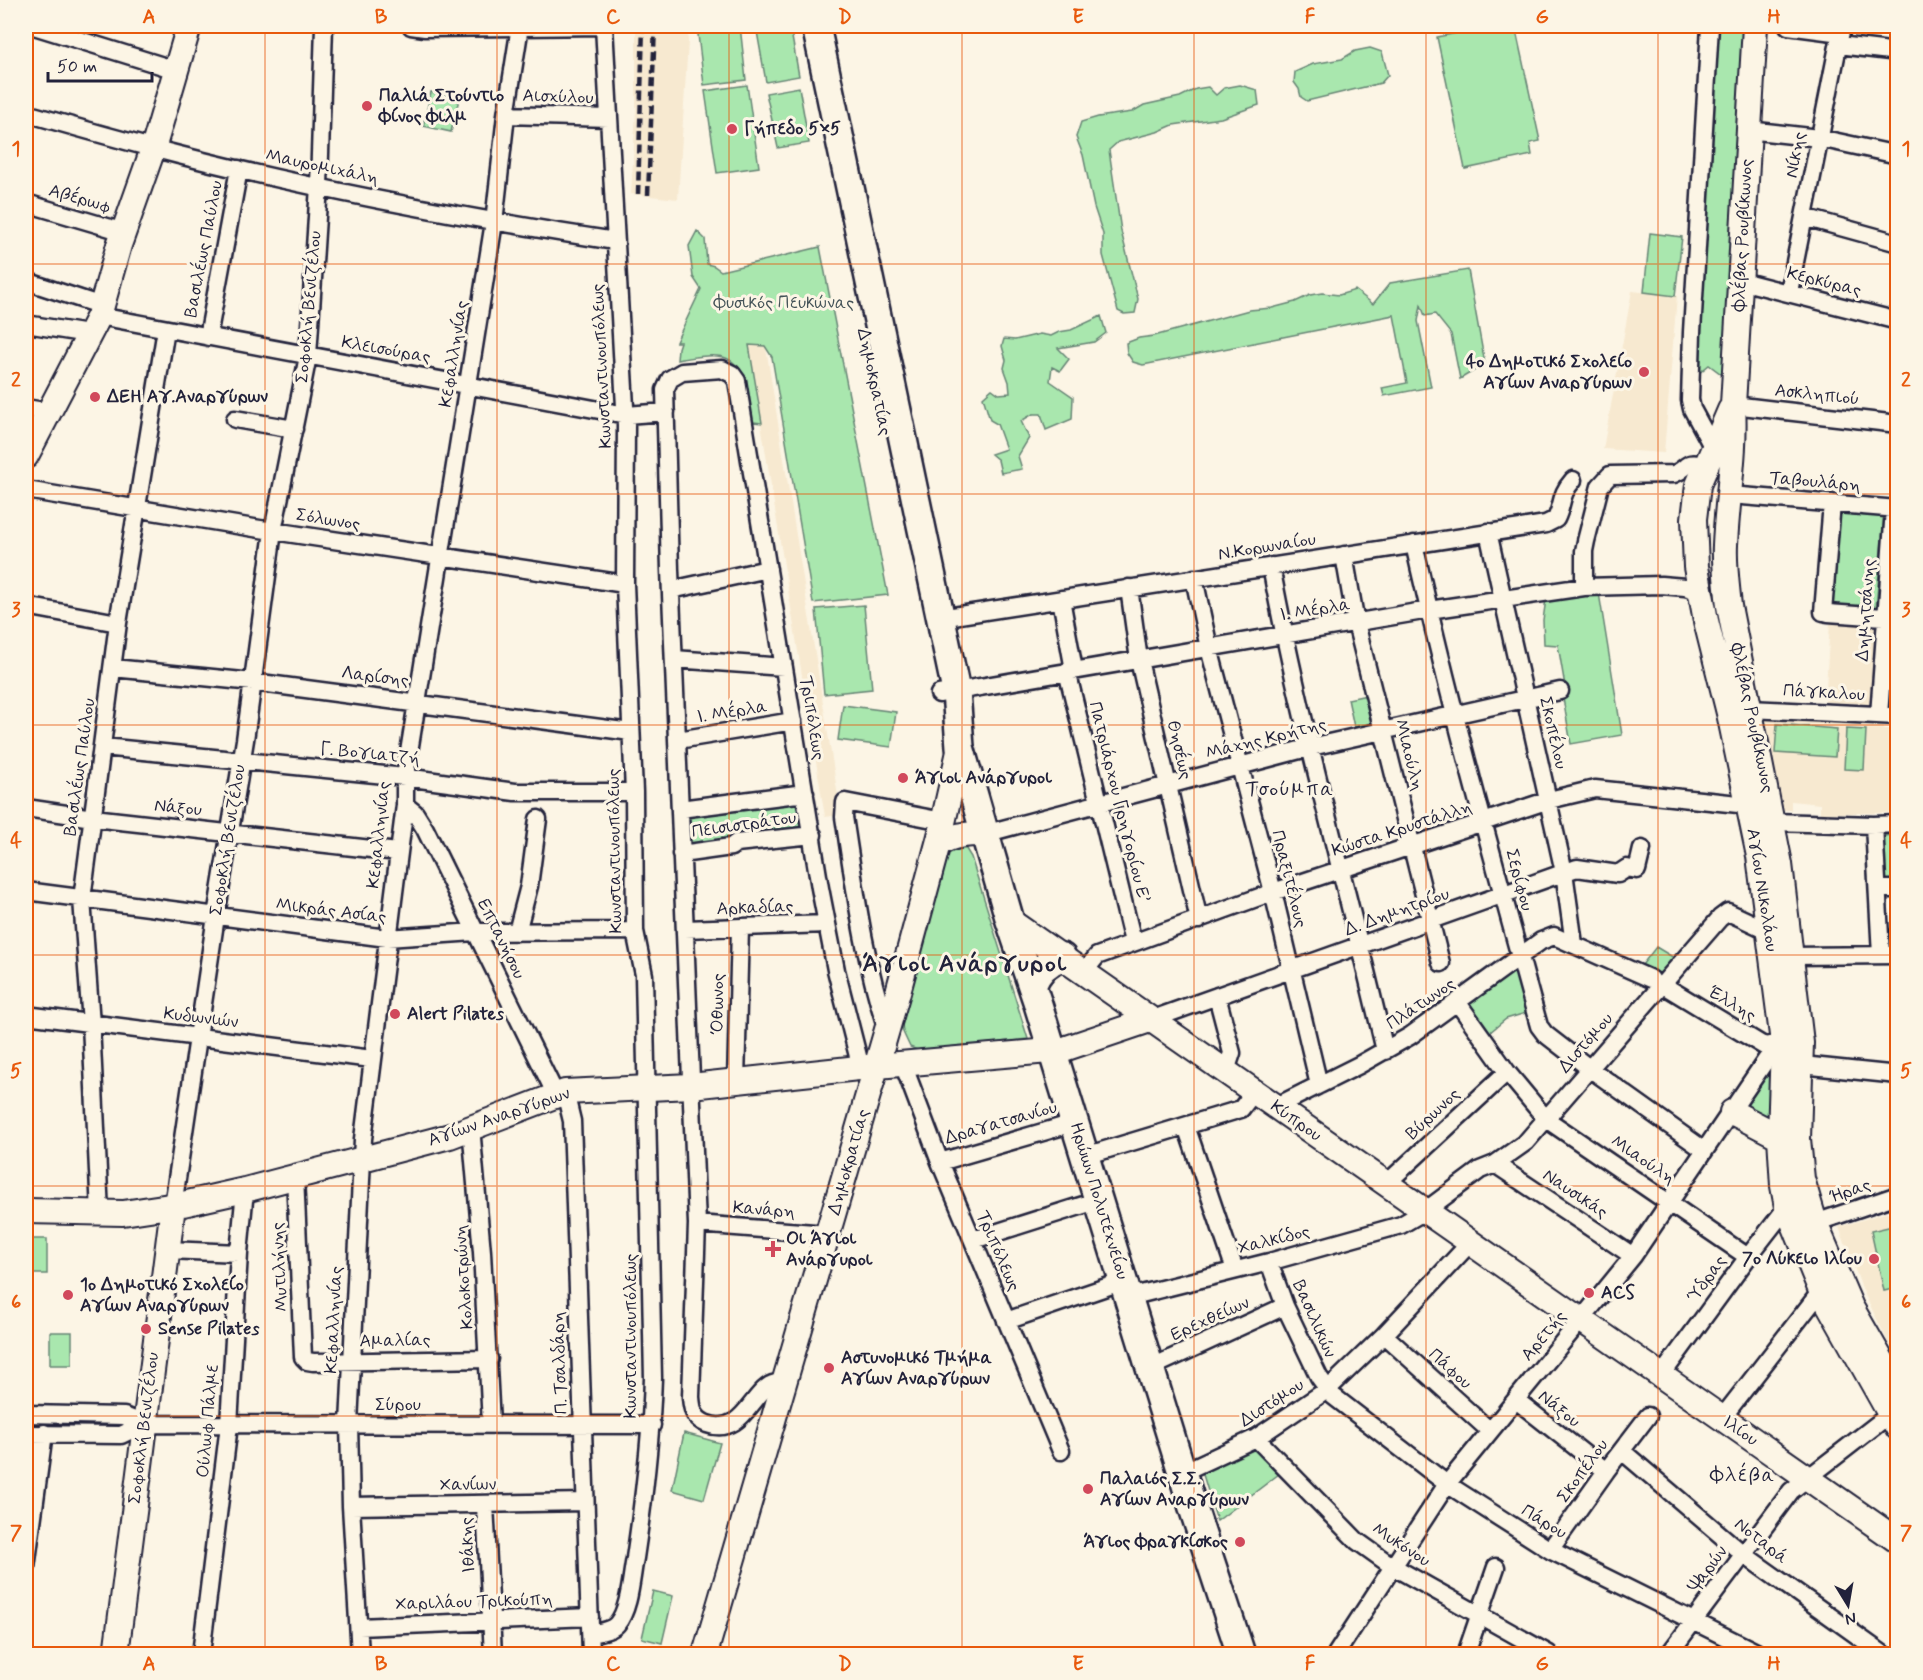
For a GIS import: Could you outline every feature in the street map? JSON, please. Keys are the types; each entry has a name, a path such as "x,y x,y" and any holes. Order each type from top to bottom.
{"main road":[{"name":"Δημοκρατίας","path":"800,26 959,742"},
{"name":"Δημοκρατίας","path":"816,26 940,618 947,693"},
{"name":"Ηρώων Πολυτεχνείου","path":"959,742 1010,921 1241,1654"},
{"path":"1032,986 1040,971 1055,959 1062,957"}],"street":[{"path":"34,26 176,70"},
{"path":"26,456 37,410 96,319 153,148 189,26"},
{"name":"Σοφοκλή Βενιζέλου","path":"116,1654 173,1206 253,682 273,531 308,356 319,186 324,26"},
{"path":"420,26 604,26"},
{"name":"Κεφαλληνίας","path":"360,1654 351,1506 349,1424 362,1159 372,1059 405,805 405,777 494,222 506,115 520,26"},
{"name":"Κωνσταντινουπόλεως","path":"591,1634 614,1628 623,1614 642,1511 652,1425 644,975 634,932 634,792 625,584 626,415 604,26"},
{"path":"1710,26 1690,400 1713,485 1725,547"},
{"name":"Φλέβας Ρουβίκωνος","path":"1755,26 1733,405 1734,429 1725,547 1729,606 1780,864 1801,1043 1799,1161 1806,1200 1851,1306 1898,1389"},
{"path":"1788,26 1841,34 1898,52"},
{"name":"Νίκης","path":"1789,292 1841,34"},
{"name":"Μαυρομιχάλη","path":"26,113 239,169 494,222 615,241"},
{"name":"Αισχύλου","path":"506,115 609,118"},
{"path":"1748,130 1819,138 1898,155"},
{"name":"Βασιλέως Παύλου","path":"208,337 239,169"},
{"name":"Αβέρωφ","path":"26,203 124,232"},
{"path":"1804,217 1898,243"},
{"path":"26,281 96,319"},
{"name":"Κερκύρας","path":"1741,281 1898,321"},
{"path":"26,324 96,319"},
{"name":"Κλεισούρας","path":"96,319 166,329 626,415 666,412"},
{"name":"Βασιλέως Παύλου","path":"100,1212 91,1024 82,900 118,623 166,329"},
{"name":"Τριπόλεως","path":"666,412 665,390 670,379 682,372 722,369 732,374 737,381 827,924 836,970 869,1067"},
{"name":"Αγίου Νικολάου","path":"1733,405 1698,485 1694,519 1696,567 1759,856 1784,1043 1780,1164 1787,1207"},
{"name":"Ασκληπιού","path":"1733,405 1898,424"},
{"path":"666,412 681,854 697,1224 691,1398 695,1417 710,1425 728,1426 736,1421 764,1389 777,1383 784,1384"},
{"path":"235,419 294,429"},
{"path":"1584,587 1584,551 1600,486 1610,475 1674,474 1679,472 1684,465 1707,462"},
{"name":"Ν.Κορωναίου","path":"940,618 1552,522 1558,514 1560,500 1573,480"},
{"name":"Σόλωνος","path":"26,490 273,531 625,584"},
{"name":"Ταβουλάρη","path":"1730,495 1896,509"},
{"path":"1832,503 1826,613 1891,618"},
{"name":"Δημητσάνης","path":"1878,715 1891,618 1896,509"},
{"name":"Σκοπέλου","path":"1488,532 1549,800 1578,947"},
{"name":"Σερίφου","path":"1414,543 1455,716 1539,1026 1545,1034 1589,1068 1704,1150"},
{"name":"Μιαούλη","path":"1344,555 1356,623 1441,963"},
{"path":"1271,566 1284,635 1385,1051"},
{"path":"671,590 768,569"},
{"name":"Πραξιτέλους","path":"1194,578 1209,648 1273,892 1319,1084"},
{"name":"Ι. Μέρλα","path":"947,693 1429,610 1584,587 1661,585 1700,591"},
{"name":"Θησέως","path":"1129,588 1139,660 1198,920"},
{"name":"Πατριάρχου Γρηγορίου Ε’","path":"1061,599 1071,670 1098,804 1134,942"},
{"path":"26,606 118,623"},
{"path":"674,659 784,667"},
{"name":"Λαρίσης","path":"113,668 418,702 631,732"},
{"name":"Μάχης Κρήτης","path":"984,834 1311,747 1560,691"},
{"name":"Πάγκαλου","path":"1749,709 1898,716"},
{"name":"Ι. Μέρλα","path":"678,741 793,722"},
{"name":"Δημοκρατίας","path":"705,1654 828,1234 869,1067 887,1030 938,844 959,742"},
{"name":"Γ. Βογιατζή","path":"103,747 405,777 515,792 634,792"},
{"name":"Κώστα Κρυστάλλη","path":"1084,972 1097,956 1134,942 1273,892 1549,800 1595,789 1748,805"},
{"name":"Πεισιστράτου","path":"680,808 805,793"},
{"path":"887,1030 879,1006 860,917 844,817 845,802 943,820"},
{"name":"Επτανήσου","path":"405,805 415,813 425,829 475,932 561,1093"},
{"name":"Νάξου","path":"26,808 93,818 398,852"},
{"path":"517,932 529,886 538,819"},
{"path":"1773,822 1898,824"},
{"path":"1790,956 1889,955 1878,889 1874,825"},
{"path":"938,844 958,835 984,834"},
{"name":"Πεισιστράτου","path":"681,854 731,847 736,843 813,835"},
{"name":"Δ. Δημητρίου","path":"1150,1020 1564,872 1577,868 1618,874 1627,868 1637,870 1642,849"},
{"path":"1878,889 1898,889"},
{"name":"Μικράς Ασίας","path":"26,891 387,938 475,932 634,932"},
{"name":"Διστόμου","path":"1425,1211 1480,1170 1495,1164 1526,1142 1589,1068 1657,982 1720,918 1728,912 1735,914 1769,932"},
{"name":"Κύπρου","path":"1010,921 1582,1321"},
{"name":"Αρκαδίας","path":"685,929 827,924"},
{"name":"Όθωνος","path":"736,1081 740,928"},
{"name":"Πλάτωνος","path":"1275,1107 1410,1036 1541,941 1554,936 1578,947"},
{"name":"Έλλης","path":"1578,947 1632,968 1764,1046 1784,1043"},
{"path":"1217,996 1232,1053 1229,1062 1222,1070"},
{"name":"Μιαούλη","path":"1458,1003 1507,1072 1546,1119 1748,1257"},
{"name":"Κυδωνιών","path":"26,1015 372,1059"},
{"name":"Αγίων Αναργύρων","path":"26,1211 123,1213 173,1206 245,1190 450,1136 561,1093 691,1086 1067,1049 1150,1020"},
{"name":"Αρετής","path":"1336,1654 1447,1484 1634,1256 1766,1060 1784,1043"},
{"name":"Τριπόλεως","path":"903,1064 939,1162 1061,1451"},
{"path":"1802,1065 1898,1075"},
{"name":"Βύρωνος","path":"1386,1184 1507,1072"},
{"path":"1085,1156 1241,1109 1254,1092"},
{"name":"Π. Τσαλδάρη","path":"561,1093 572,1121 591,1634"},
{"path":"1732,1112 1780,1137"},
{"name":"Δραγατσανίου","path":"939,1162 1074,1123"},
{"path":"1186,1126 1235,1270"},
{"name":"Κολοκοτρώνη","path":"471,1128 482,1252 491,1424"},
{"name":"Ναυσικάς","path":"1495,1164 1634,1256"},
{"name":"Μυτιλήνης","path":"295,1176 303,1357"},
{"name":"Ούλωφ Πάλμε","path":"201,1654 229,1425 245,1190"},
{"name":"Ήρας","path":"1815,1223 1898,1195"},
{"path":"973,1240 1099,1200"},
{"path":"1787,1207 1821,1291 1893,1422"},
{"name":"Ύδρας","path":"1661,1376 1787,1207"},
{"name":"Χαλκίδος","path":"1006,1321 1127,1289 1269,1262 1401,1225 1425,1211"},
{"name":"Κανάρη","path":"697,1224 828,1234"},
{"name":"Διστόμου","path":"1183,1472 1256,1438 1327,1390 1384,1335 1470,1243"},
{"path":"168,1250 239,1253"},
{"name":"Βασιλικών","path":"1269,1262 1286,1306 1327,1390"},
{"path":"1722,1418 1821,1291"},
{"name":"Ερεχθείων","path":"1150,1368 1286,1306"},
{"name":"Ιλίου","path":"1582,1321 1898,1541"},
{"name":"Πάφου","path":"1384,1335 1490,1431"},
{"name":"Αμαλίας","path":"303,1357 313,1362 489,1359"},
{"name":"Πάρου","path":"1327,1390 1447,1484 1550,1550 1760,1654"},
{"name":"Νάξου","path":"1516,1400 1606,1471"},
{"name":"Σύρου","path":"26,1414 124,1416 144,1424 652,1425"},
{"name":"Σκοπέλου","path":"1550,1550 1648,1416"},
{"name":"Ψαρών","path":"1669,1654 1791,1491 1893,1422"},
{"name":"Σύρου","path":"26,1434 121,1435 144,1424"},
{"path":"26,1568 44,1433"},
{"name":"Μυκόνου","path":"1256,1438 1357,1541 1392,1566 1549,1654"},
{"name":"Νοταρά","path":"1622,1451 1743,1554 1883,1654"},
{"name":"Χανίων","path":"351,1506 585,1502"},
{"name":"Ιθάκης","path":"485,1505 493,1654"},
{"path":"1466,1654 1496,1567"},
{"name":"Χαριλάου Τρικούπη","path":"359,1627 590,1617"},
{"path":"591,1634 591,1654"}],"shaded area":[{"path":"636,26 689,26 678,199 631,194 636,110"},
{"name":"4ο Δημοτικό Σχολείο Αγίων Αναργύρων","path":"1632,291 1677,296 1664,453 1603,449"},
{"path":"758,298 841,815 825,817 741,301"},
{"path":"1830,622 1876,625 1870,708 1825,704"},
{"path":"1761,717 1882,725 1885,729 1896,729 1897,726 1897,813 1820,813 1820,804 1791,801 1791,810 1781,810"},
{"name":"7ο Λύκειο Ιλίου","path":"1897,1209 1897,1360 1863,1291 1839,1227"}],"green space":[{"name":"Γήπεδο 5×5","path":"697,26 740,26 746,80 704,85"},
{"path":"756,26 790,26 799,76 766,82"},
{"path":"1493,26 1515,26 1540,141 1530,143 1532,155 1465,169 1437,37"},
{"path":"1716,26 1745,26 1728,379 1709,365 1693,378"},
{"path":"1370,48 1382,52 1388,75 1381,83 1307,101 1301,97 1294,82 1295,72 1313,64 1342,59 1355,51"},
{"name":"Γήπεδο 5×5","path":"747,85 759,167 717,173 705,91"},
{"path":"1240,85 1257,90 1259,105 1221,118 1173,125 1157,132 1118,142 1109,150 1121,231 1138,299 1135,313 1124,314 1118,311 1103,255 1103,234 1094,207 1083,155 1076,137 1081,122 1132,112 1144,105 1180,97 1196,89 1208,87 1216,95 1224,88"},
{"path":"799,87 809,143 778,148 766,93"},
{"path":"431,92 459,99 451,132 423,126"},
{"name":"Φυσικός Πευκώνας","path":"697,231 705,239 707,264 721,271 820,247 888,595 813,603 772,357 765,346 749,345 762,423 753,422 743,381 733,362 717,356 677,360 680,342 676,342 701,289 693,277 689,246"},
{"path":"1650,233 1682,237 1675,296 1644,292"},
{"path":"1468,270 1485,364 1460,379 1451,334 1435,314 1425,316 1421,305 1418,321 1431,387 1384,396 1382,388 1407,383 1394,315 1143,365 1133,362 1127,353 1126,343 1139,338 1249,310 1272,308 1310,295 1322,293 1339,295 1355,290 1373,304 1390,283"},
{"path":"1101,316 1106,333 1094,342 1058,348 1069,359 1060,371 1052,367 1050,381 1073,397 1072,419 1046,430 1041,414 1033,414 1021,421 1029,438 1018,456 1022,469 1001,473 998,460 991,454 1006,449 997,424 990,420 983,397 992,389 999,394 1010,393 1004,368 1006,360 1002,346 1004,339 1015,340 1040,334 1051,336 1071,330"},
{"path":"1838,511 1884,515 1876,608 1830,604"},
{"path":"1599,593 1622,735 1571,744 1561,687 1565,686 1558,645 1544,644 1543,620 1546,599"},
{"path":"864,605 872,689 824,694 816,609"},
{"path":"1367,695 1373,723 1354,727 1348,699"},
{"path":"843,705 896,712 891,747 838,740"},
{"path":"1777,724 1837,729 1835,757 1775,753"},
{"path":"1846,729 1866,730 1864,770 1844,769"},
{"path":"796,798 802,832 689,849 687,814"},
{"path":"1897,835 1897,882 1884,882 1882,836"},
{"path":"957,847 966,849 971,857 1028,1039 920,1051 910,1047 902,1025 946,853"},
{"path":"1656,947 1676,959 1662,976 1642,965"},
{"path":"1517,969 1529,1012 1506,1019 1489,1033 1468,1004"},
{"path":"1773,1066 1770,1122 1743,1108"},
{"path":"1897,1225 1897,1288 1884,1291 1871,1231"},
{"path":"26,1239 47,1239 47,1274 26,1274"},
{"path":"50,1332 72,1332 72,1365 50,1365"},
{"path":"684,1433 720,1443 704,1499 672,1490"},
{"path":"1253,1444 1279,1474 1217,1521 1201,1468"},
{"path":"653,1591 673,1596 662,1643 642,1638"}],"railway":[{"path":"638,194 643,26"},
{"path":"648,195 655,26"}],"place":[{"name":"Παλιά Στούντιο Φίνος Φιλμ","path":"367,106"},
{"name":"Γήπεδο 5×5","path":"732,129"},
{"name":"4ο Δημοτικό Σχολείο Αγίων Αναργύρων","path":"1644,372"},
{"name":"ΔΕΗ Αγ.Αναργύρων","path":"95,397"},
{"name":"Άγιοι Ανάργυροι","path":"903,778"},
{"name":"Alert Pilates","path":"395,1014"},
{"name":"Οι Άγιοι Ανάργυροι","path":"773,1249"},
{"name":"7ο Λύκειο Ιλίου","path":"1874,1259"},
{"name":"ACS","path":"1589,1293"},
{"name":"1ο Δημοτικό Σχολείο Αγίων Αναργύρων","path":"68,1295"},
{"name":"Sense Pilates","path":"146,1329"},
{"name":"Αστυνομικό Τμήμα Αγίων Αναργύρων","path":"829,1368"},
{"name":"Παλαιός Σ.Σ. Αγίων Αναργύρων","path":"1088,1489"},
{"name":"Άγιος Φραγκίσκος","path":"1240,1542"}],"district":[{"name":"Τσούμπα","path":"1290,789"},
{"name":"Άγιοι Ανάργυροι","path":"965,964"},
{"name":"Φλέβα","path":"1743,1475"}]}
